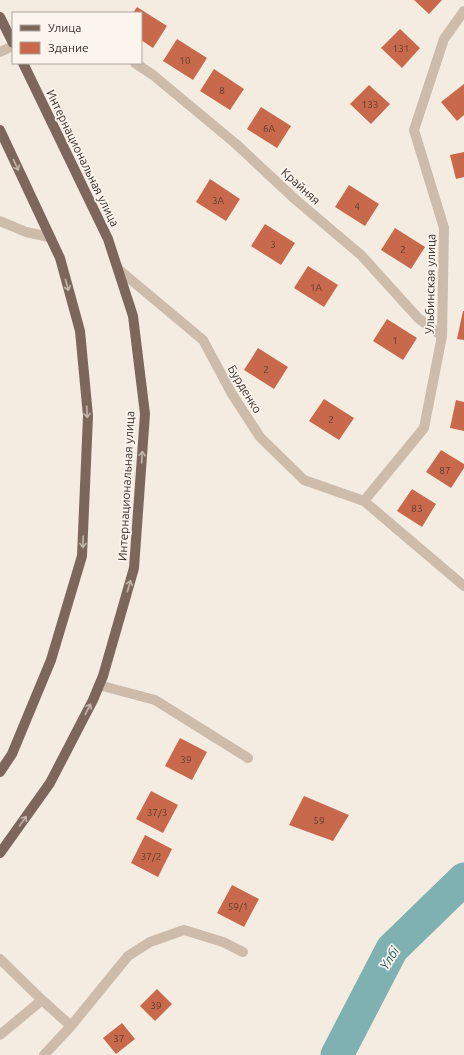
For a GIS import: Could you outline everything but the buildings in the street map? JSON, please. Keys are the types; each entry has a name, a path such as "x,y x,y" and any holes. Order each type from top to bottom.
{"main road":[{"path":"0,17 12,41"},
{"name":"Интернациональная улица","path":"0,853 50,784 93,700 103,676 134,568 145,414 134,316 108,239 23,64"},
{"path":"0,130 60,258 80,331 88,416 82,556 51,660 12,754 0,772"}],"street":[{"name":"Ульбинская улица","path":"364,501 424,428 442,336 444,228 414,130 444,39 464,11"},
{"path":"0,52 12,46"},
{"name":"Крайняя","path":"136,64 153,75 236,144 296,200 361,255 418,318 442,336"},
{"path":"0,221 26,232 50,237"},
{"name":"Бурденко","path":"118,269 203,340 232,394 260,437 304,480 364,501"},
{"path":"364,501 464,586"},
{"path":"99,685 155,700 248,758"},
{"path":"44,1055 71,1026 128,956 150,942 184,930 223,942 243,952"},
{"path":"0,959 71,1026"},
{"path":"0,1035 42,1000"}],"waterway":[{"name":"Үлбі","path":"337,1055 392,949 464,879"}]}
